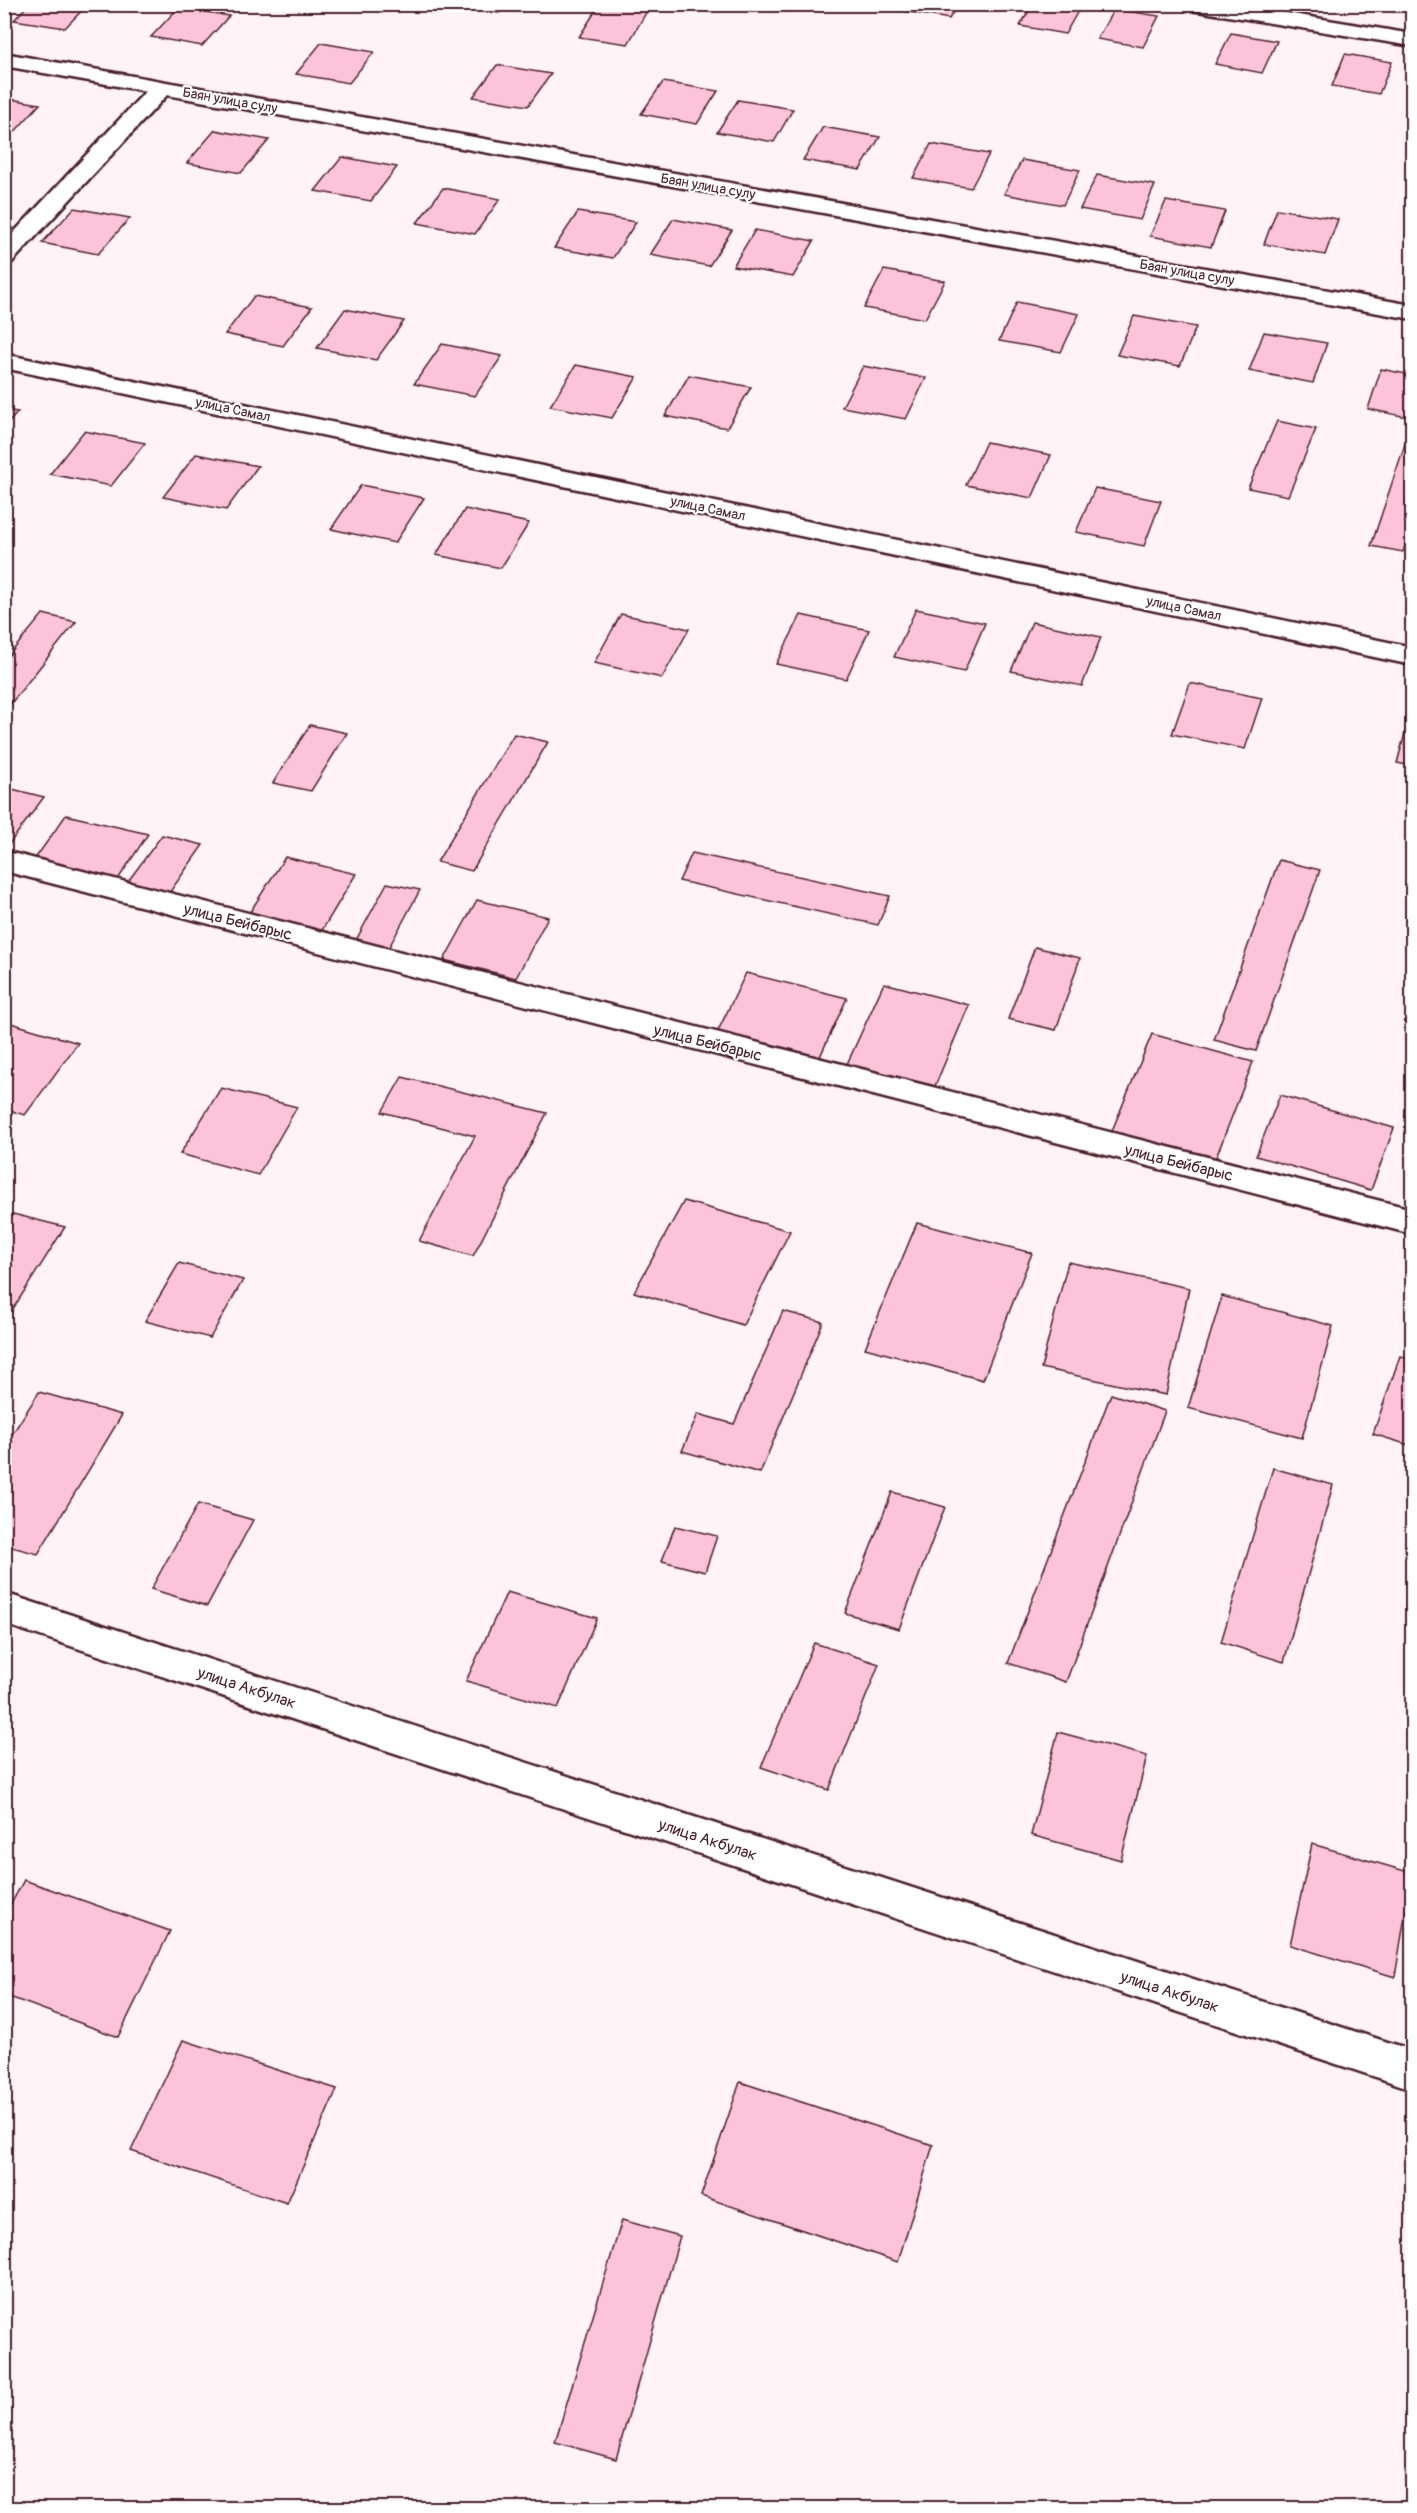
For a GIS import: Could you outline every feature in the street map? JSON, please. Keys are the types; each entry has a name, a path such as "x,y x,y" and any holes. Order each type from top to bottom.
{"street":[{"path":"1191,4 1413,40"},
{"name":"Баян улица сулу","path":"4,58 1413,312"},
{"path":"4,258 161,88"},
{"name":"улица Самал","path":"4,361 1413,656"},
{"name":"улица Бейбарыс","path":"4,861 1413,1222"},
{"name":"улица Акбулак","path":"4,1608 1413,2070"}],"building":[{"path":"29,4 88,4 65,28 14,20"},
{"path":"450,4 506,4 499,13"},
{"path":"600,4 651,4 628,44 579,37"},
{"path":"882,4 958,4 949,19 880,7"},
{"path":"1033,4 1082,4 1065,34 1020,26"},
{"path":"179,7 229,16 202,46 151,37"},
{"path":"1114,9 1159,16 1143,47 1097,39"},
{"path":"1231,33 1277,41 1262,73 1215,64"},
{"path":"321,43 374,52 349,83 296,74"},
{"path":"1345,54 1392,62 1379,94 1332,86"},
{"path":"497,65 551,74 528,106 473,97"},
{"path":"663,82 718,91 697,124 641,114"},
{"path":"4,98 40,104 10,137 4,136"},
{"path":"738,100 793,109 774,142 717,132"},
{"path":"823,127 880,137 860,170 803,160"},
{"path":"215,130 269,140 241,173 187,163"},
{"path":"931,144 989,154 971,188 913,178"},
{"path":"342,157 397,167 371,201 315,191"},
{"path":"1022,160 1080,170 1063,205 1004,194"},
{"path":"1097,175 1155,185 1140,220 1080,209"},
{"path":"443,188 500,199 475,234 417,223"},
{"path":"1166,201 1225,211 1211,247 1150,236"},
{"path":"74,208 130,218 98,254 42,243"},
{"path":"1277,209 1338,219 1325,255 1264,244"},
{"path":"578,212 636,222 613,258 554,248"},
{"path":"673,219 732,230 709,266 650,255"},
{"path":"755,230 814,241 793,277 733,266"},
{"path":"884,270 945,281 925,319 864,308"},
{"path":"254,296 312,307 283,346 225,334"},
{"path":"1017,302 1079,314 1061,352 999,341"},
{"path":"345,309 404,321 376,360 317,348"},
{"path":"1134,316 1196,327 1180,366 1117,355"},
{"path":"1264,332 1327,343 1313,383 1249,371"},
{"path":"442,344 502,356 475,396 414,384"},
{"path":"576,365 637,377 612,418 550,406"},
{"path":"863,366 926,378 906,419 842,407"},
{"path":"1381,369 1412,375 1412,418 1368,409"},
{"path":"689,375 751,387 727,428 665,416"},
{"path":"4,410 18,412 4,428"},
{"path":"1277,421 1316,429 1288,496 1248,488"},
{"path":"84,431 145,443 111,486 50,474"},
{"path":"1407,438 1412,439 1412,524 1403,552 1371,546"},
{"path":"986,442 1051,455 1032,498 966,485"},
{"path":"196,454 258,466 226,510 163,497"},
{"path":"361,485 424,498 395,543 331,529"},
{"path":"1095,488 1161,501 1144,546 1076,532"},
{"path":"465,509 529,523 501,568 436,555"},
{"path":"916,609 985,623 964,672 894,657"},
{"path":"43,614 76,622 4,712 4,661"},
{"path":"621,614 689,629 662,678 594,663"},
{"path":"801,615 869,630 846,679 776,664"},
{"path":"1032,622 1101,637 1082,686 1011,671"},
{"path":"1190,683 1262,698 1245,749 1172,734"},
{"path":"1412,711 1412,766 1397,763"},
{"path":"310,725 347,733 311,791 273,783"},
{"path":"514,734 548,742 472,871 437,862"},
{"path":"4,787 44,797 4,851"},
{"path":"66,815 148,834 111,890 27,870"},
{"path":"162,835 203,845 160,906 118,895"},
{"path":"692,853 890,896 878,925 679,881"},
{"path":"285,857 356,874 321,932 248,915"},
{"path":"1279,860 1320,870 1256,1051 1214,1040"},
{"path":"387,883 420,890 388,949 355,942"},
{"path":"477,900 548,917 516,978 444,960"},
{"path":"1035,947 1080,958 1056,1030 1008,1019"},
{"path":"746,973 847,998 817,1063 715,1037"},
{"path":"884,983 969,1005 935,1086 847,1064"},
{"path":"4,1021 78,1043 25,1115 4,1109"},
{"path":"1152,1034 1253,1062 1212,1168 1109,1138"},
{"path":"1412,1073 1412,1118 1405,1116"},
{"path":"402,1077 547,1113 473,1256 419,1241 475,1136 382,1112"},
{"path":"221,1088 297,1107 258,1175 180,1154"},
{"path":"1280,1095 1394,1128 1371,1190 1256,1156"},
{"path":"684,1201 790,1231 743,1325 634,1292"},
{"path":"13,1214 65,1227 4,1323 4,1226"},
{"path":"917,1223 1032,1253 983,1380 865,1348"},
{"path":"1068,1262 1189,1288 1166,1395 1041,1368"},
{"path":"179,1263 243,1280 210,1338 145,1321"},
{"path":"1222,1296 1333,1326 1302,1438 1188,1408"},
{"path":"783,1311 823,1322 760,1473 682,1451 698,1414 734,1424"},
{"path":"1400,1356 1412,1360 1412,1446 1373,1434"},
{"path":"39,1392 122,1415 38,1554 4,1545 4,1447"},
{"path":"1111,1394 1165,1411 1066,1682 1008,1663"},
{"path":"1273,1468 1333,1485 1284,1662 1221,1642"},
{"path":"892,1492 945,1507 899,1629 845,1613"},
{"path":"198,1504 253,1520 207,1606 151,1589"},
{"path":"675,1526 717,1536 705,1572 662,1561"},
{"path":"507,1592 597,1618 558,1708 466,1681"},
{"path":"814,1643 879,1664 829,1790 761,1767"},
{"path":"1058,1732 1147,1756 1121,1860 1031,1835"},
{"path":"1312,1844 1412,1873 1395,1977 1290,1945"},
{"path":"24,1880 170,1931 118,2037 4,1995 4,1917"},
{"path":"183,2040 337,2089 287,2203 131,2151"},
{"path":"740,2082 933,2145 898,2262 701,2196"},
{"path":"622,2220 680,2236 616,2459 555,2442"}]}
